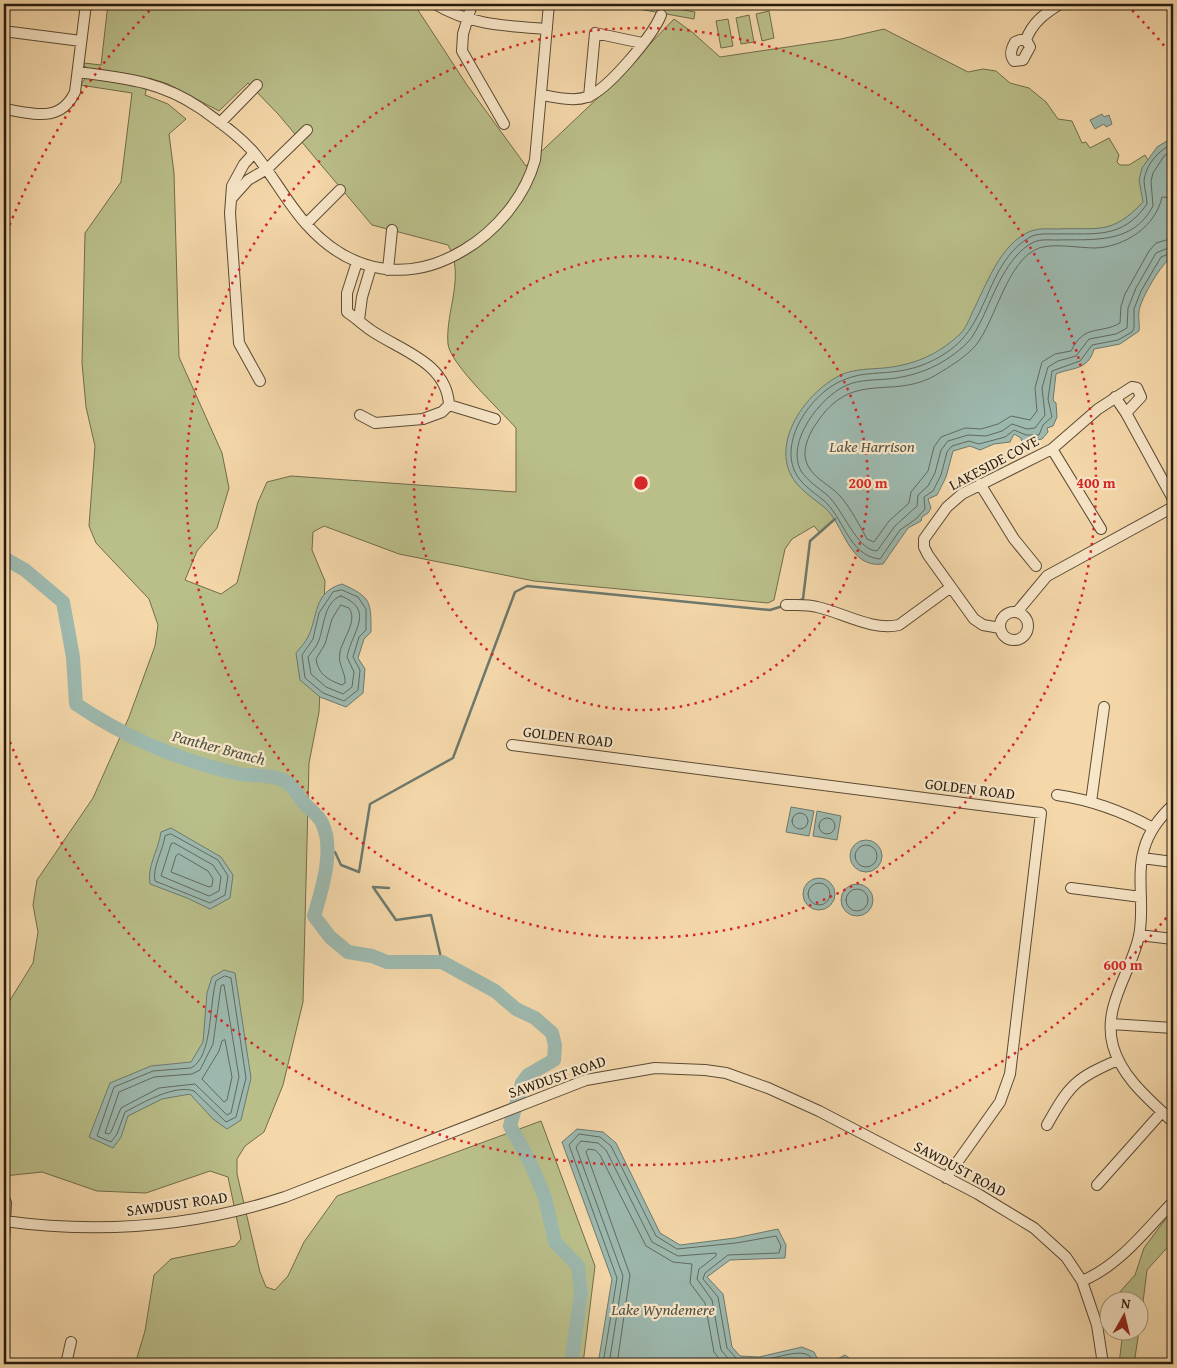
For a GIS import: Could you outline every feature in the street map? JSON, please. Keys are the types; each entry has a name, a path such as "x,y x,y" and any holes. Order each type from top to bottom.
{"street":[{"path":"4,109 53,114 64,108 75,92 86,4"},
{"path":"435,4 466,19 493,24 547,29"},
{"path":"472,4 466,19 461,44 462,51 504,124"},
{"path":"78,72 153,84 192,103 220,123 254,153 306,224 334,249 357,262 371,266 388,270 414,269 448,259 470,247 502,217 523,192 532,171 549,4"},
{"path":"1026,40 1030,28 1060,4"},
{"path":"541,95 578,100 589,97 606,86 652,33 661,15"},
{"path":"11,32 81,41"},
{"path":"589,97 595,33 642,43"},
{"path":"220,123 257,85"},
{"path":"230,199 254,175 267,169 307,130"},
{"path":"254,153 238,172 232,186 230,199 237,330 244,355 260,381"},
{"path":"306,224 340,190"},
{"path":"388,270 392,230"},
{"path":"357,262 347,294 347,312 370,330 430,366 445,384 449,405"},
{"path":"359,320 362,297 371,266"},
{"name":"LAKESIDE COVE","path":"1000,628 983,625 974,619 928,555 924,547 924,539 947,506 962,494 1052,449 1114,397 1132,387 1137,388 1141,397 1126,413"},
{"path":"1114,397 1126,413 1173,499"},
{"path":"360,415 375,423 423,418 442,412 449,405"},
{"path":"449,405 495,419"},
{"path":"1052,449 1101,529"},
{"path":"980,484 1014,539 1036,566"},
{"path":"1018,612 1027,621 1027,631 1020,638 1009,639 1000,628 1002,618 1006,614 1018,612 1047,576 1173,507"},
{"path":"786,606 804,604 817,606 877,626 890,627 899,625 951,588"},
{"path":"1092,802 1104,707"},
{"name":"GOLDEN ROAD","path":"512,745 1041,813 1010,1074 1000,1102 946,1178"},
{"path":"1057,796 1092,802 1111,808 1153,828"},
{"path":"1173,805 1153,828 1142,858 1139,934 1115,998 1111,1024 1111,1039 1118,1060 1131,1080 1173,1122"},
{"path":"1142,858 1173,862"},
{"path":"1071,888 1141,897"},
{"path":"1139,934 1173,939"},
{"path":"1111,1024 1173,1028"},
{"path":"1047,1125 1062,1098 1074,1083 1087,1073 1118,1060"},
{"name":"SAWDUST ROAD","path":"5,1221 57,1227 106,1228 165,1224 248,1209 586,1080 635,1070 681,1068 726,1073 768,1088 819,1111 1011,1213 1034,1228 1066,1257 1082,1281 1097,1325 1103,1364"},
{"path":"1097,1185 1162,1112"},
{"path":"4,1198 6,1203 4,1241"},
{"path":"1082,1281 1101,1273 1116,1260 1140,1239 1173,1202"},
{"path":"66,1364 71,1342"}],"green space":[{"path":"108,4 414,4 467,85 526,166 602,94 674,19 720,57 841,39 884,29 968,72 983,69 996,71 1010,83 1029,88 1046,102 1058,119 1072,121 1082,143 1086,142 1090,148 1109,138 1119,155 1117,162 1120,165 1129,165 1145,155 1159,180 1160,192 942,422 820,533 814,526 792,539 785,549 774,600 768,603 534,581 399,554 324,526 313,532 312,550 325,581 319,712 309,763 303,1002 283,1085 264,1132 245,1146 237,1159 237,1174 260,1272 266,1287 275,1290 288,1276 304,1242 337,1196 541,1121 595,1266 583,1364 135,1364 145,1331 154,1275 171,1259 235,1246 241,1239 228,1177 210,1171 146,1193 97,1191 42,1172 4,1176 4,1010 33,963 38,932 33,905 37,880 93,798 129,717 155,646 158,625 149,599 96,543 89,526 95,446 86,407 82,363 85,233 121,182 132,93 80,85 86,78 134,84 136,76 91,70 84,66 84,63 101,65","holes":["149,78 168,84 219,111 248,83 278,114 372,225 448,245 455,269 448,344 451,353 466,375 516,428 516,492 291,476 267,482 258,502 237,583 221,594 185,580 197,551 217,528 229,488 222,453 179,357 174,173 169,134 186,119 168,104 145,95"]},
{"path":"611,4 652,4 695,12 694,19"},
{"path":"769,11 774,38 762,41 756,14"},
{"path":"749,15 754,42 741,44 736,18"},
{"path":"728,19 733,46 721,48 716,21"},
{"path":"1173,1209 1173,1241 1147,1270 1144,1290 1122,1290 1135,1275 1144,1248"},
{"path":"1122,1340 1138,1340 1134,1364 1119,1364"}],"water":[{"path":"1102,114 1104,117 1109,115 1112,124 1106,127 1104,124 1095,129 1090,120"},
{"name":"Lake Harrison","path":"1173,134 1173,167 1170,178 1173,183 1173,256 1163,265 1144,298 1139,311 1139,331 1120,344 1094,349 1084,365 1056,374 1053,400 1056,403 1057,417 1053,426 1047,428 1048,432 1042,439 1022,443 1021,438 1014,434 1010,442 994,444 980,450 970,446 953,451 946,477 937,495 928,499 931,508 928,513 922,517 921,521 908,528 883,564 871,564 862,559 854,552 831,514 801,488 791,475 786,461 786,446 797,416 818,391 830,381 843,374 858,370 895,367 915,362 951,342 965,328 1002,255 1020,237 1038,229 1103,228 1113,225 1132,213 1143,202 1139,180 1142,168 1157,147 1170,139"},
{"path":"342,584 364,597 371,613 371,632 364,639 358,658 365,669 363,693 346,707 320,697 300,680 296,653 308,637 321,599 333,588"},
{"path":"791,807 814,811 809,836 786,832"},
{"path":"817,811 841,816 837,840 813,836"},
{"path":"171,828 221,857 233,875 230,898 210,909 150,884 151,864 161,832"},
{"path":"866,840 878,844 882,856 878,868 866,872 854,868 850,856 854,844"},
{"path":"819,878 825,879 830,883 834,888 834,900 830,905 825,909 819,910 813,909 808,905 804,900 803,894 804,888 808,883 813,879"},
{"path":"857,884 863,885 868,889 872,894 872,906 868,911 863,915 857,916 851,915 846,911 842,906 841,900 842,894 846,889 851,885"},
{"path":"224,970 235,973 251,1078 241,1120 227,1129 213,1119 190,1094 162,1099 128,1116 121,1137 113,1148 89,1137 110,1083 151,1066 191,1062 203,1042 207,993 212,977"},
{"name":"Lake Wyndemere","path":"577,1129 603,1132 616,1143 660,1233 680,1245 735,1238 778,1229 786,1245 785,1258 730,1260 707,1277 723,1294 732,1347 740,1356 759,1357 802,1347 814,1352 818,1360 832,1362 845,1355 857,1364 598,1364 612,1279 562,1142"}],"waterway":[{"path":"798,601 803,599 810,541 835,519"},
{"name":"Panther Branch","path":"4,558 25,570 63,602 73,657 76,704 132,736 172,754 235,773 269,776 282,780 288,783 302,801 317,815 326,833 327,857 326,869 314,916 330,937 348,952 372,956 387,962 442,962 495,991 516,1009 535,1018 552,1033 555,1045 554,1060 528,1075 522,1083 510,1126 530,1162 545,1198 555,1242 578,1266 581,1293 571,1364"},
{"path":"327,856 335,852 341,865 359,872 370,804 453,758 515,592 527,586 770,610 783,606"},
{"path":"389,888 373,887 396,920 431,915 442,962"}]}
